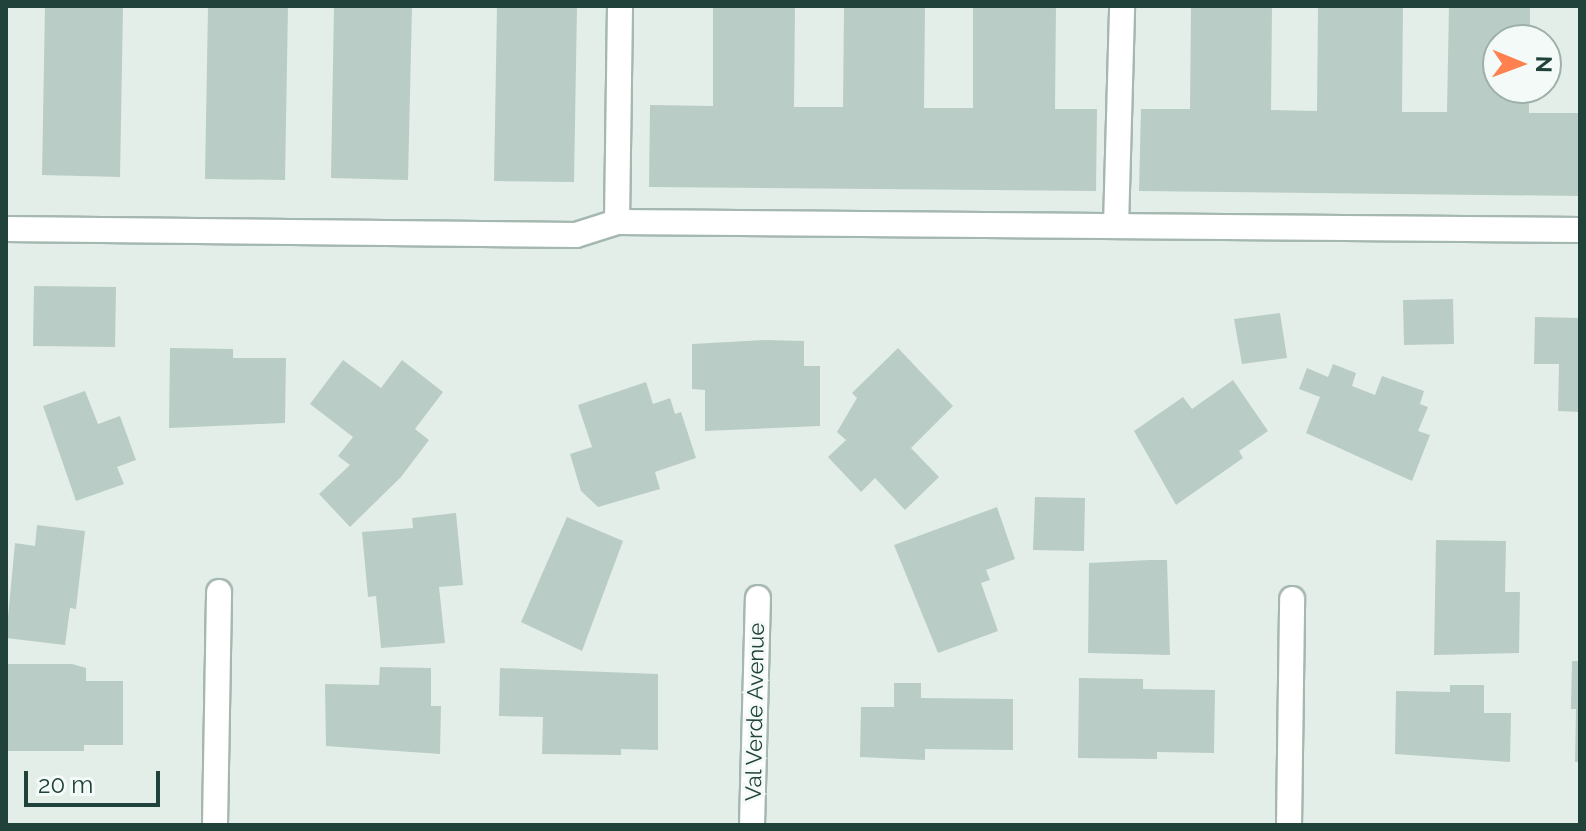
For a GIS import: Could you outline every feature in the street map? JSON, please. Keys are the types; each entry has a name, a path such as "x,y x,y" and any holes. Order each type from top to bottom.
{"street":[{"path":"617,222 620,6"},
{"path":"1116,226 1122,6"},
{"path":"6,229 576,235 617,222 1580,230"},
{"path":"215,825 219,592"},
{"name":"Val Verde Avenue","path":"752,825 758,598"},
{"path":"1289,825 1292,599"}],"building":[{"path":"45,6 123,6 120,177 42,175"},
{"path":"208,6 288,6 285,180 205,179"},
{"path":"334,6 412,6 408,180 331,178"},
{"path":"497,6 577,6 574,182 494,181"},
{"path":"713,6 795,6 794,107 843,107 844,6 925,6 924,108 973,108 973,6 1056,6 1055,109 1097,109 1096,191 649,187 650,105 713,106"},
{"path":"1191,6 1272,6 1271,110 1317,111 1318,6 1403,6 1402,112 1447,112 1449,6 1530,6 1530,24 1482,24 1482,104 1529,104 1529,113 1580,113 1580,196 1139,191 1141,109 1190,109"},
{"path":"34,286 116,287 115,347 33,346"},
{"path":"1453,299 1454,344 1404,345 1403,300"},
{"path":"1280,313 1287,358 1242,364 1234,319"},
{"path":"1535,317 1580,318 1580,412 1558,411 1559,364 1534,364"},
{"path":"804,341 804,366 820,366 820,426 705,431 705,390 692,389 692,344"},
{"path":"170,348 233,349 233,358 286,358 285,423 169,428"},
{"path":"898,348 953,406 911,448 939,477 905,510 875,478 861,492 828,457 846,440 837,432 857,398 852,393"},
{"path":"343,360 381,388 402,360 443,392 415,429 429,440 401,477 350,527 319,494 350,465 338,456 353,437 310,404"},
{"path":"1333,364 1356,373 1352,386 1375,395 1382,376 1424,391 1420,404 1428,407 1418,431 1430,435 1412,481 1306,433 1320,397 1299,389 1307,368 1328,377"},
{"path":"1233,380 1268,431 1239,451 1243,458 1176,505 1134,431 1183,397 1192,409"},
{"path":"646,382 653,404 670,398 675,414 681,412 696,458 655,472 660,489 598,507 581,491 570,454 592,447 578,405"},
{"path":"85,391 98,424 120,416 136,460 117,467 124,484 76,501 43,406"},
{"path":"1035,497 1085,498 1084,551 1033,550"},
{"path":"997,507 1015,559 986,570 990,580 981,583 998,631 938,653 894,545"},
{"path":"456,513 463,585 439,587 445,643 381,648 376,596 368,597 362,532 413,528 412,518"},
{"path":"567,517 623,541 582,651 521,622"},
{"path":"37,525 85,531 76,609 70,608 65,645 6,638 15,543 35,546"},
{"path":"1436,540 1506,541 1505,592 1520,592 1519,653 1434,655"},
{"path":"1167,560 1170,655 1088,653 1089,563"},
{"path":"1572,661 1580,661 1580,762 1575,762 1576,709 1571,709"},
{"path":"6,664 72,664 86,668 86,681 123,681 123,745 84,745 84,751 6,751"},
{"path":"380,667 431,668 431,706 441,706 440,754 326,746 325,684 379,685"},
{"path":"500,668 658,674 658,750 621,749 621,755 542,754 543,717 499,716"},
{"path":"1079,678 1143,679 1143,689 1215,690 1214,753 1157,752 1157,759 1078,758"},
{"path":"894,683 921,683 921,698 1013,699 1013,750 925,749 925,760 860,757 861,707 894,707"},
{"path":"1450,685 1484,685 1484,713 1511,713 1510,762 1395,754 1396,691 1450,692"}]}
